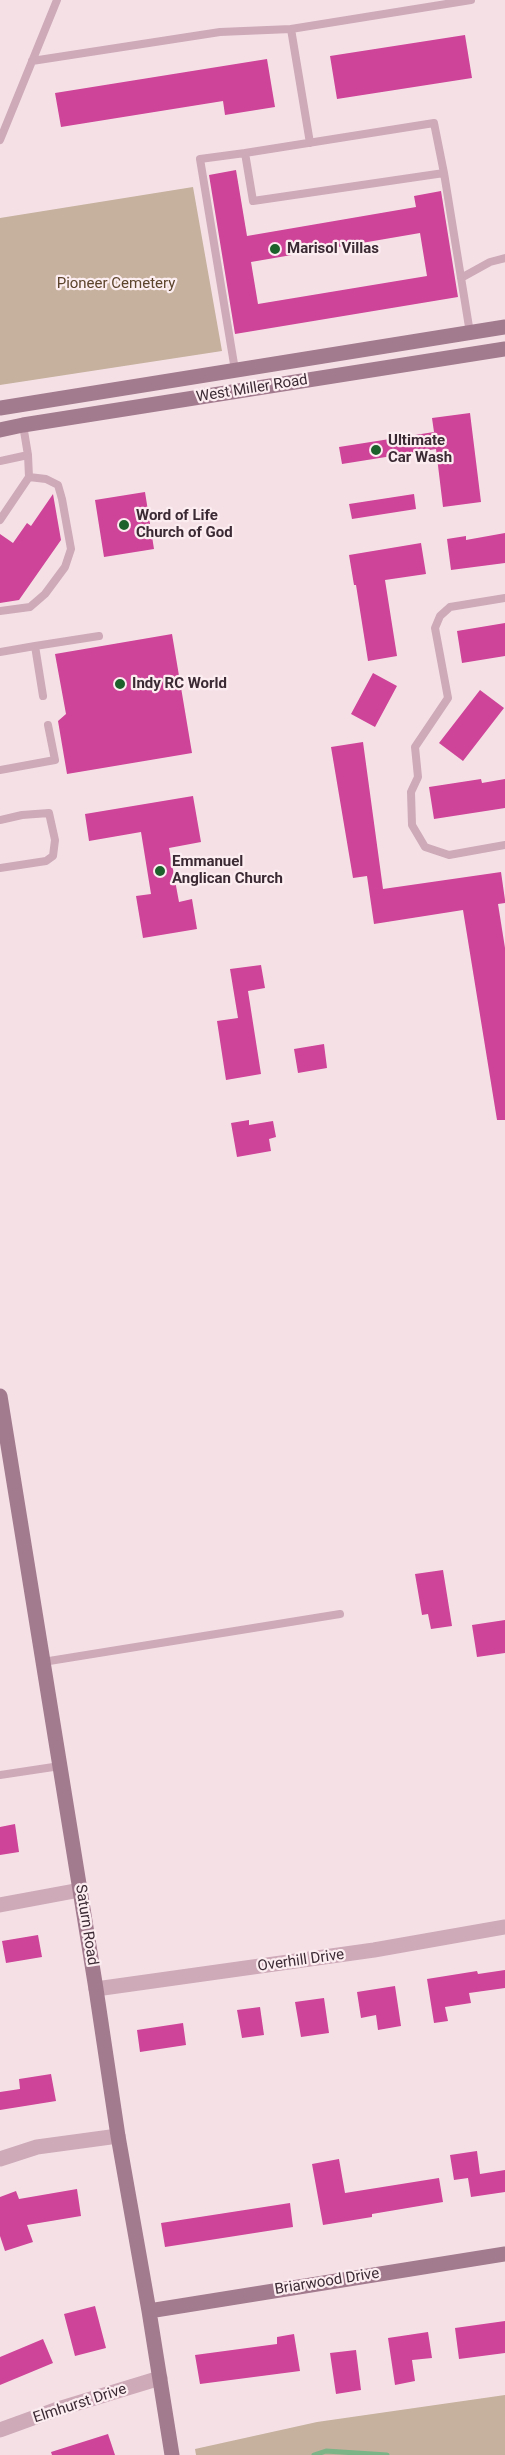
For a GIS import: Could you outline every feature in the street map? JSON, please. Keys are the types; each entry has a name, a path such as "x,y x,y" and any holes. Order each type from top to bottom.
{"street":[{"name":"West Miller Road","path":"0,408 505,327"},
{"name":"West Miller Road","path":"0,430 505,349"},
{"name":"Saturn Road","path":"0,1396 118,2136 150,2311 172,2455"},
{"path":"0,1905 80,1890"},
{"name":"Overhill Drive","path":"96,1989 374,1950 505,1927"},
{"path":"0,2159 38,2147 118,2136"},
{"name":"Briarwood Drive","path":"150,2311 505,2254"},
{"name":"Elmhurst Drive","path":"0,2430 55,2410 160,2378"}],"lane":[{"path":"0,140 57,0"},
{"path":"32,61 220,32 291,29 471,0"},
{"path":"291,29 310,143"},
{"path":"235,370 200,159 434,123 470,333"},
{"path":"245,153 254,201 444,174"},
{"path":"461,278 490,262 505,258"},
{"path":"0,520 29,477 23,425"},
{"path":"0,461 28,455"},
{"path":"0,611 30,607 45,594 65,567 71,549 62,499 57,486 46,479 29,477"},
{"path":"505,598 450,607 440,616 435,628 448,698 415,747 418,777 411,792 412,825 425,847 449,855 505,845"},
{"path":"0,652 99,636"},
{"path":"34,646 44,696"},
{"path":"0,770 55,760 48,724"},
{"path":"0,820 22,815 49,813 55,840 53,856 46,861 0,868"},
{"path":"43,1662 340,1614"},
{"path":"0,1775 60,1766"}],"green space":[{"name":"Pioneer Cemetery","path":"193,187 222,351 0,385 0,218"},
{"path":"505,2395 505,2455 196,2455 195,2449 317,2422"}],"building":[{"path":"465,35 472,78 337,99 330,56"},
{"path":"267,59 275,107 225,115 223,101 61,127 55,93"},
{"name":"Marisol Villas","path":"236,170 247,236 416,207 414,196 441,191 458,297 235,334 209,175","holes":["420,233 427,276 258,304 251,262"]},
{"path":"470,413 481,502 443,507 436,449 342,464 339,447 434,432 432,418"},
{"name":"Word of Life Church of God","path":"145,492 154,549 104,557 95,500"},
{"path":"53,494 61,540 19,600 0,603 0,534 13,543 27,523 31,526"},
{"name":"Ultimate Car Wash","path":"414,494 416,509 352,519 349,504"},
{"path":"505,533 505,563 451,570 447,539 466,536 466,540"},
{"path":"421,543 426,574 385,580 397,656 368,661 349,555"},
{"path":"505,623 505,656 462,663 457,631"},
{"name":"Indy RC World","path":"172,634 192,753 67,774 58,721 66,714 55,654"},
{"path":"373,673 397,686 375,727 351,714"},
{"path":"480,690 504,708 463,761 439,743"},
{"path":"363,742 383,889 501,872 505,900 505,903 498,904 505,948 505,1120 497,1120 463,910 374,924 367,876 353,878 331,747"},
{"path":"481,779 482,783 505,779 505,808 434,819 429,787"},
{"name":"Emmanuel Anglican Church","path":"193,796 201,842 169,848 179,902 192,899 197,929 143,938 136,896 151,894 141,832 89,841 85,814"},
{"path":"261,965 265,988 248,991 261,1074 226,1080 217,1021 238,1018 230,969"},
{"path":"324,1044 327,1068 298,1073 294,1049"},
{"path":"249,1120 249,1125 273,1121 276,1137 269,1139 271,1151 237,1157 231,1123"},
{"path":"443,1570 452,1626 431,1629 428,1614 422,1615 415,1574"},
{"path":"505,1620 505,1653 477,1657 472,1625"},
{"path":"15,1824 19,1852 0,1855 0,1827"},
{"path":"38,1935 42,1957 6,1963 2,1941"},
{"path":"505,1970 505,1988 469,1993 471,2003 445,2007 448,2021 434,2023 427,1979 477,1971 478,1974"},
{"path":"395,1986 401,2026 378,2030 376,2015 361,2018 357,1992"},
{"path":"324,1998 329,2033 301,2037 295,2002"},
{"path":"260,2007 264,2035 242,2038 237,2010"},
{"path":"183,2023 186,2045 140,2052 137,2030"},
{"path":"51,2074 56,2101 0,2110 0,2092 20,2089 19,2079"},
{"path":"477,2151 480,2174 505,2170 505,2192 471,2197 468,2178 454,2180 450,2155"},
{"path":"339,2159 345,2193 439,2178 443,2202 323,2225 312,2164"},
{"path":"77,2189 81,2216 27,2225 33,2242 5,2251 0,2236 0,2197 16,2191 19,2199"},
{"path":"290,2203 293,2227 165,2247 161,2223"},
{"path":"95,2306 106,2348 75,2356 64,2314"},
{"path":"505,2321 505,2353 459,2359 455,2328"},
{"path":"428,2332 432,2358 412,2360 415,2381 395,2385 388,2338"},
{"path":"294,2334 300,2371 200,2384 195,2355 277,2344 277,2337"},
{"path":"43,2339 53,2363 0,2385 0,2357"},
{"path":"356,2350 361,2390 336,2394 330,2353"},
{"path":"108,2434 115,2455 52,2455 51,2452"}],"waterway":[{"path":"314,2455 326,2451 387,2455"}],"place":[{"name":"Marisol Villas","path":"275,249"},
{"name":"Ultimate Car Wash","path":"376,450"},
{"name":"Word of Life Church of God","path":"124,525"},
{"name":"Indy RC World","path":"120,684"},
{"name":"Emmanuel Anglican Church","path":"160,871"}]}
